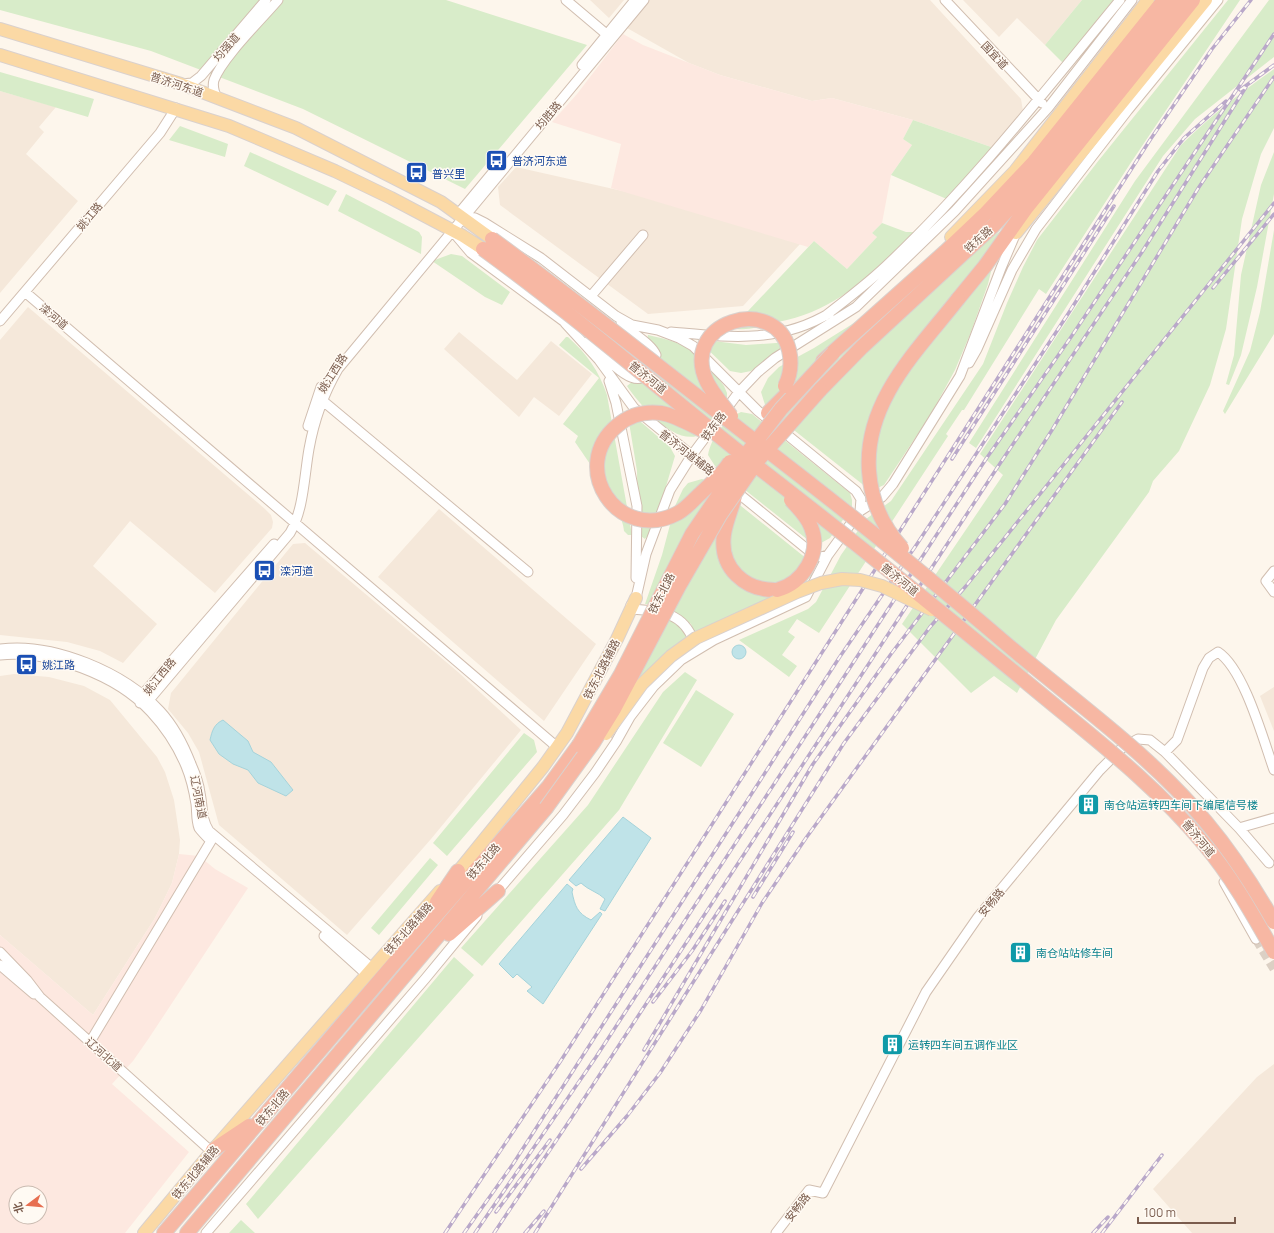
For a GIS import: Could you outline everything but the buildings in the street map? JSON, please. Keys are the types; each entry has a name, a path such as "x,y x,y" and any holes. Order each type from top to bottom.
{"highway":[{"name":"铁东路","path":"753,456 781,409 834,353 896,294 971,228 1034,162 1164,0"},
{"name":"铁东路","path":"753,456 784,428 845,364 993,226 1019,198 1066,142 1179,0"},
{"path":"922,571 890,534 879,514 871,487 868,458 869,444 875,420 889,390 985,266 1027,207 1193,0"},
{"name":"普济河道","path":"488,244 605,324 922,571 1024,658 1122,738 1162,775 1206,821 1252,884 1274,922"},
{"name":"普济河道","path":"488,244 565,310 727,442 950,619 1110,751 1167,802 1205,845 1226,872 1274,952"},
{"path":"742,431 707,382 702,367 704,350 708,339 717,330 729,322 742,319 758,320 768,324 778,332 786,343 791,363 789,379 768,413"},
{"path":"692,534 701,510 724,471 752,431 803,378 834,353"},
{"path":"724,471 679,512 662,519 649,520 625,514 610,502 601,487 598,468 601,448 612,430 626,419 639,414 656,413 674,417 727,442"},
{"name":"铁东北路","path":"187,1233 546,808 593,743 614,710 711,530 736,494 753,456"},
{"name":"铁东北路","path":"164,1233 397,960 549,786 579,745 621,674 692,534 753,456"},
{"path":"736,494 724,534 724,553 728,564 741,581 753,586 772,590 788,586 802,575 809,564 813,551 814,536 806,517 769,476"},
{"path":"397,960 458,871"},
{"path":"410,970 498,890"},
{"path":"212,1152 263,1117"}],"main road":[{"path":"896,294 1015,171 1044,136 1148,0"},
{"name":"铁东路","path":"985,266 1017,231 1206,0"},
{"name":"普济河东道","path":"0,29 181,84 296,128 441,202 461,215 488,244"},
{"path":"0,55 176,108 229,126 335,171 391,198 449,229 488,244"},
{"path":"546,808 582,770 630,700 655,669 696,638 797,592 842,579 860,580 882,586 950,619"},
{"name":"铁东北路辅路","path":"144,1233 369,971 458,871 543,767 580,710 636,598"}],"street":[{"name":"均强道","path":"181,84 192,83 201,76 266,0"},
{"name":"均强道","path":"217,98 213,88 214,80 223,64 278,0"},
{"path":"566,0 609,36"},
{"name":"均胜路","path":"449,229 609,36 635,0"},
{"name":"均胜路","path":"609,36 644,0"},
{"name":"国宜道","path":"944,0 1038,100 1048,108"},
{"name":"铁东路","path":"825,316 866,284 920,233 983,165 1120,0"},
{"name":"铁东路","path":"692,455 739,392 758,372 775,358 844,316 856,307 979,186 1048,108 1132,0"},
{"path":"960,376 978,349 1012,270 1036,229 1118,122 1218,0"},
{"name":"姚江路","path":"0,320 160,133 176,108"},
{"name":"铁东路","path":"860,511 882,497 893,484 960,376 1001,268 1027,207"},
{"name":"普济河道辅路","path":"449,229 471,253 565,323 577,330 626,376 634,379 643,379 654,366 656,355 655,351 633,334 616,316 591,296 541,258 485,223 475,218 461,215"},
{"name":"姚江西路","path":"144,699 240,581 294,521 309,447 327,388 338,369 449,229"},
{"name":"姚江西路","path":"294,521 307,429 321,387 335,363 449,229"},
{"path":"591,296 643,235"},
{"name":"铁东路","path":"658,330 730,337 749,337 794,330 825,316 884,279"},
{"name":"滦河道","path":"25,292 557,747"},
{"name":"普济河道辅路","path":"616,316 632,325 658,330 679,338 693,346 758,411 856,491 860,499 860,511"},
{"name":"普济河道辅路","path":"565,323 590,350 634,408 806,549 817,556 822,557 828,555"},
{"path":"604,368 616,403 637,506 637,574 630,609 664,611 678,619 690,630 694,642 687,656"},
{"path":"323,401 528,572"},
{"name":"铁东北路","path":"636,598 646,554 670,490 692,455"},
{"path":"206,1233 426,979 498,890 563,815 595,773 616,742 630,717 654,686 687,656 714,640 806,597 828,555 860,511"},
{"path":"1274,571 1266,581 1274,592"},
{"name":"辽河南道","path":"0,648 14,647 36,649 83,662 107,673 144,699 151,712 165,730 186,766 193,792 198,824 203,834 212,838 369,971"},
{"path":"1165,752 1177,740 1203,668 1209,658 1218,652 1227,657 1234,668 1246,695 1274,770"},
{"name":"辽河南道","path":"0,655 24,654 42,657 85,669 144,699"},
{"name":"安畅路","path":"776,1233 809,1190 823,1193 926,992 978,917 1100,770 1123,747 1138,739 1150,740 1165,752 1239,828 1269,863"},
{"path":"1239,828 1274,818"},
{"path":"90,1042 212,838"},
{"path":"1224,882 1256,939"},
{"name":"辽河北道","path":"0,952 27,980 40,997 212,1152"},
{"name":"辽河北道","path":"0,965 212,1152"}],"shaded area":[{"path":"590,0 624,0 609,18"},
{"path":"649,0 930,0 1021,99 1023,111 994,148 913,120 832,98 812,101 720,75 689,63 627,28"},
{"path":"963,0 1082,0 1045,45 1017,18 999,37"},
{"path":"623,34 643,45 720,75 812,101 832,98 913,120 903,139 912,145 891,175 882,223 872,233 877,237 847,269 814,241 808,247 611,188 621,144 552,122 577,94"},
{"path":"0,91 56,107 39,127 44,132 26,154 78,201 0,293"},
{"path":"516,167 658,199 800,244 743,306 648,314 500,205 498,187"},
{"path":"28,307 265,509 271,515 273,522 272,528 215,593 130,521 93,566 157,624 123,663 100,651 67,642 0,635 0,340"},
{"path":"459,332 517,380 551,341 592,374 559,416 534,397 519,417 444,349"},
{"path":"439,509 596,644 544,721 378,577"},
{"path":"305,543 458,672 521,730 431,839 347,935 219,825 199,752 188,733 168,709 171,693 293,544"},
{"path":"14,674 49,677 84,686 110,700 157,757 165,772 174,800 180,840 179,854 172,883 155,918 93,1015 0,935 0,676"},
{"path":"1274,687 1274,731 1260,696"},
{"path":"179,854 199,856 215,869 248,888 149,1038 133,1061 112,1084 189,1152 125,1233 0,1233 0,935 93,1015 155,918 172,883"},
{"path":"1274,1064 1274,1233 1192,1233 1153,1189 1257,1077"}],"green space":[{"path":"0,0 446,0 587,45 465,189 303,109 151,51 0,10"},
{"path":"1082,0 1116,0 1064,64 1045,45"},
{"path":"1228,0 1240,0 1130,164 1046,294 1039,289 964,410 962,410 946,434 948,436 819,633 797,619 788,632 795,637 782,655 797,666 789,677 739,640 808,609 816,602 841,555 866,519 891,501 983,364 1007,303 1037,240 1099,160"},
{"path":"1269,0 1274,0 1274,57 1195,119 1163,156 976,448 969,443 1135,181"},
{"path":"1274,69 1274,128 1261,154 1242,219 1226,329 1210,385 1179,451 1153,481 1149,492 1056,620 1017,693 994,676 971,693 902,624 1003,475 980,454 1181,145 1226,105"},
{"path":"0,72 94,99 88,117 0,91"},
{"path":"913,120 994,148 949,200 891,175 912,145 903,139"},
{"path":"180,126 228,144 225,157 169,140"},
{"path":"250,152 337,191 328,206 244,166"},
{"path":"1274,152 1274,194 1257,287 1241,355 1229,385 1226,384 1234,355 1241,275 1261,185"},
{"path":"346,194 419,232 422,237 421,254 338,211"},
{"path":"882,223 906,232 916,232 869,275 837,299 819,309 799,317 756,327 733,329 729,324 748,311 814,241 847,269 877,237 872,233"},
{"path":"1274,230 1274,334 1225,414 1223,411 1250,351 1260,312"},
{"path":"1001,231 988,284 971,332 955,370 931,414 884,485 871,491 766,408 761,392 768,378 779,367 814,348"},
{"path":"451,254 462,256 510,292 502,305 485,297 432,261"},
{"path":"648,335 674,342 692,351 700,357 724,386 727,393 727,401 697,436 687,437 677,434 667,428 648,412 627,386 632,382 645,383 657,374 659,355 647,339"},
{"path":"566,337 575,343 592,363 607,395 632,535 628,535 624,531 622,521 611,498 575,442 578,436 563,424 599,378 559,345"},
{"path":"697,339 746,345 790,342 751,371 741,373 730,371"},
{"path":"627,410 670,447 675,456 654,527 645,539 638,534 637,471"},
{"path":"741,412 752,414 850,493 852,507 830,538 821,543 813,544 715,466 708,455 712,442 724,424"},
{"path":"702,479 708,481 741,506 807,559 812,566 812,575 804,584 695,634 691,624 663,605 645,604 662,555 675,506 683,489 688,483"},
{"path":"669,617 681,625 690,637 658,660 642,678 639,675"},
{"path":"685,672 697,680 619,810 482,966 461,948 588,805 663,692"},
{"path":"696,690 734,714 701,767 663,743"},
{"path":"524,733 534,740 537,752 447,856 433,843"},
{"path":"430,858 438,865 379,935 371,928"},
{"path":"454,957 474,975 258,1219 246,1204"},
{"path":"241,1220 255,1233 229,1233"}],"water":[{"path":"739,645 744,647 746,652 744,657 739,659 734,657 732,652 734,647"},
{"path":"223,720 248,741 253,752 271,762 293,790 286,796 258,783 248,770 233,764 219,754 210,740 214,728"},
{"path":"623,817 651,838 605,911 600,909 605,899 581,883 576,886 569,880"},
{"path":"567,884 573,889 572,892 577,909 583,915 591,920 600,912 602,914 543,1004 527,991 532,987 517,974 513,978 499,964"}],"tunnel":[{"path":"1256,939 1274,969"}],"railway":[{"path":"445,1233 560,1062 1150,140 1212,49 1251,0"},
{"path":"475,1233 596,1057 986,459 1071,337 1274,34"},
{"path":"1240,90 1274,65"},
{"path":"644,1050 813,764 891,654 1005,504 1052,430 1199,187 1274,77"},
{"path":"494,1233 570,1120 997,468 1142,252 1246,87"},
{"path":"464,1233 513,1164 839,658 917,544 1068,314 1158,171 1184,138 1226,101"},
{"path":"535,1233 844,743 930,627 966,586 1274,203"},
{"path":"952,459 1114,206"},
{"path":"1213,288 1274,214"},
{"path":"581,1169 627,1116 660,1073 701,1010 762,903 806,838 1122,402"},
{"path":"753,897 793,832"},
{"path":"653,1002 692,951 725,901"},
{"path":"496,1212 550,1140"},
{"path":"1102,1233 1162,1155"},
{"path":"525,1233 544,1211"},
{"path":"1093,1233 1108,1217"}],"place":[{"name":"普济河东道","path":"496,160"},
{"name":"普兴里","path":"417,173"},
{"name":"滦河道","path":"265,570"},
{"name":"姚江路","path":"27,664"},
{"name":"南仓站运转四车间下编尾信号楼","path":"1089,804"},
{"name":"南仓站站修车间","path":"1020,952"},
{"name":"运转四车间五调作业区","path":"892,1044"}]}
